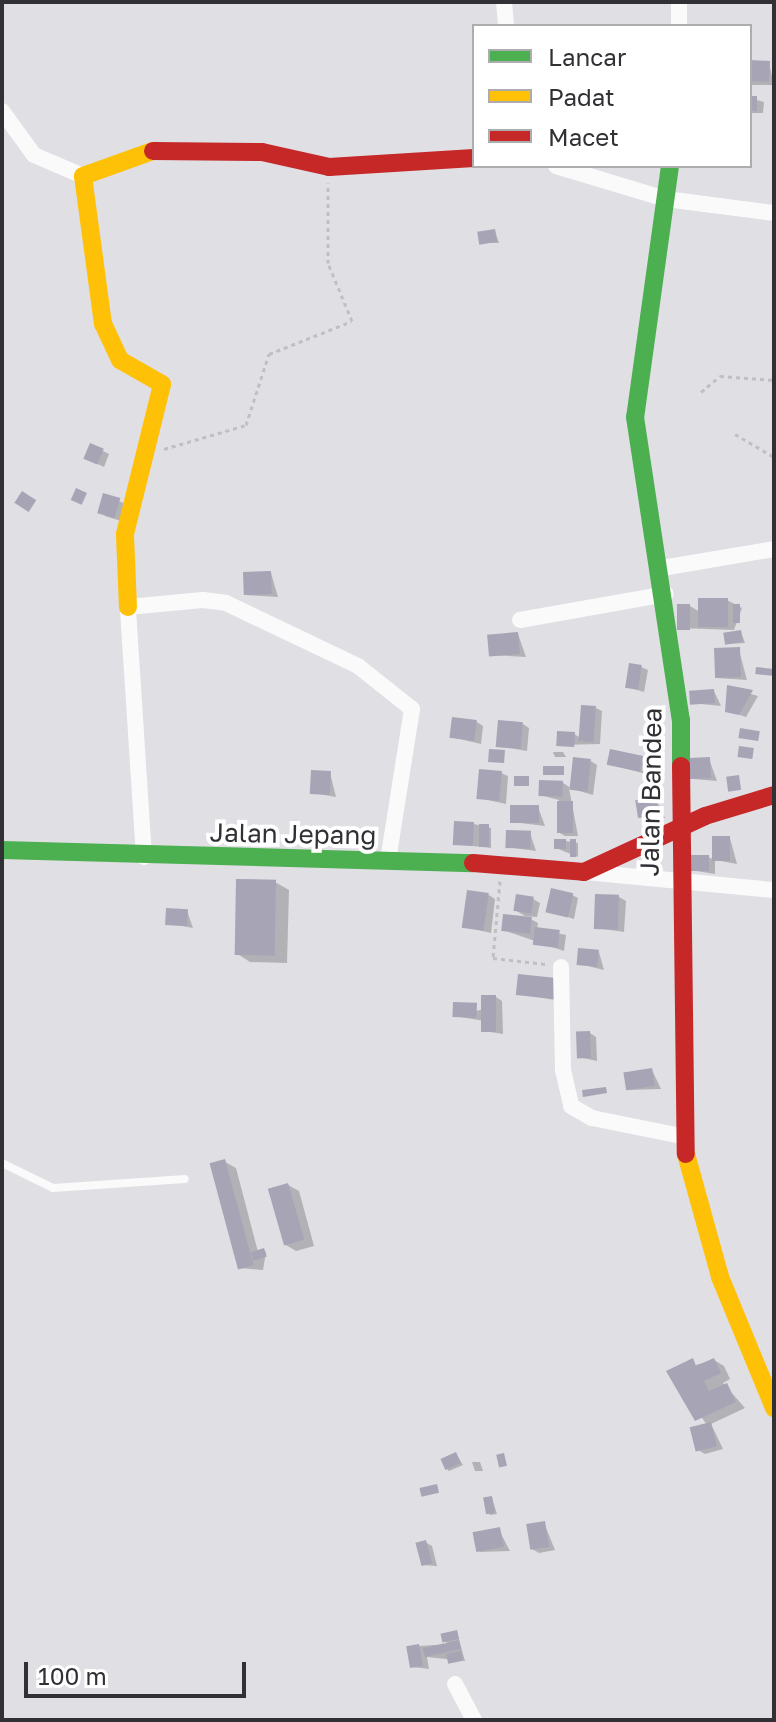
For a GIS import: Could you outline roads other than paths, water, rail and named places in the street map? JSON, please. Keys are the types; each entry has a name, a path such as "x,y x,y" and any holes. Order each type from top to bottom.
{"street":[{"path":"504,2 506,24"},
{"path":"679,2 679,24"},
{"path":"2,111 34,155 83,176 130,156 179,149 262,152 329,167 472,158"},
{"path":"563,168 666,199 774,213"},
{"name":"Jalan Bandea","path":"670,168 635,417 666,594 681,720 676,829 681,1136 720,1277 774,1408"},
{"path":"83,176 103,324 120,360 162,384 125,534 144,857"},
{"path":"662,568 774,549"},
{"path":"520,620 666,594"},
{"path":"128,607 226,603 358,666 397,694 414,717 388,861"},
{"path":"584,872 676,829 774,795"},
{"name":"Jalan Jepang","path":"2,850 144,857 502,865 584,872"},
{"path":"584,872 774,890"},
{"path":"561,967 563,1070 571,1106 592,1118 681,1136"},
{"path":"455,1684 474,1720"}],"lane":[{"path":"2,1163 53,1188 185,1179"}]}
